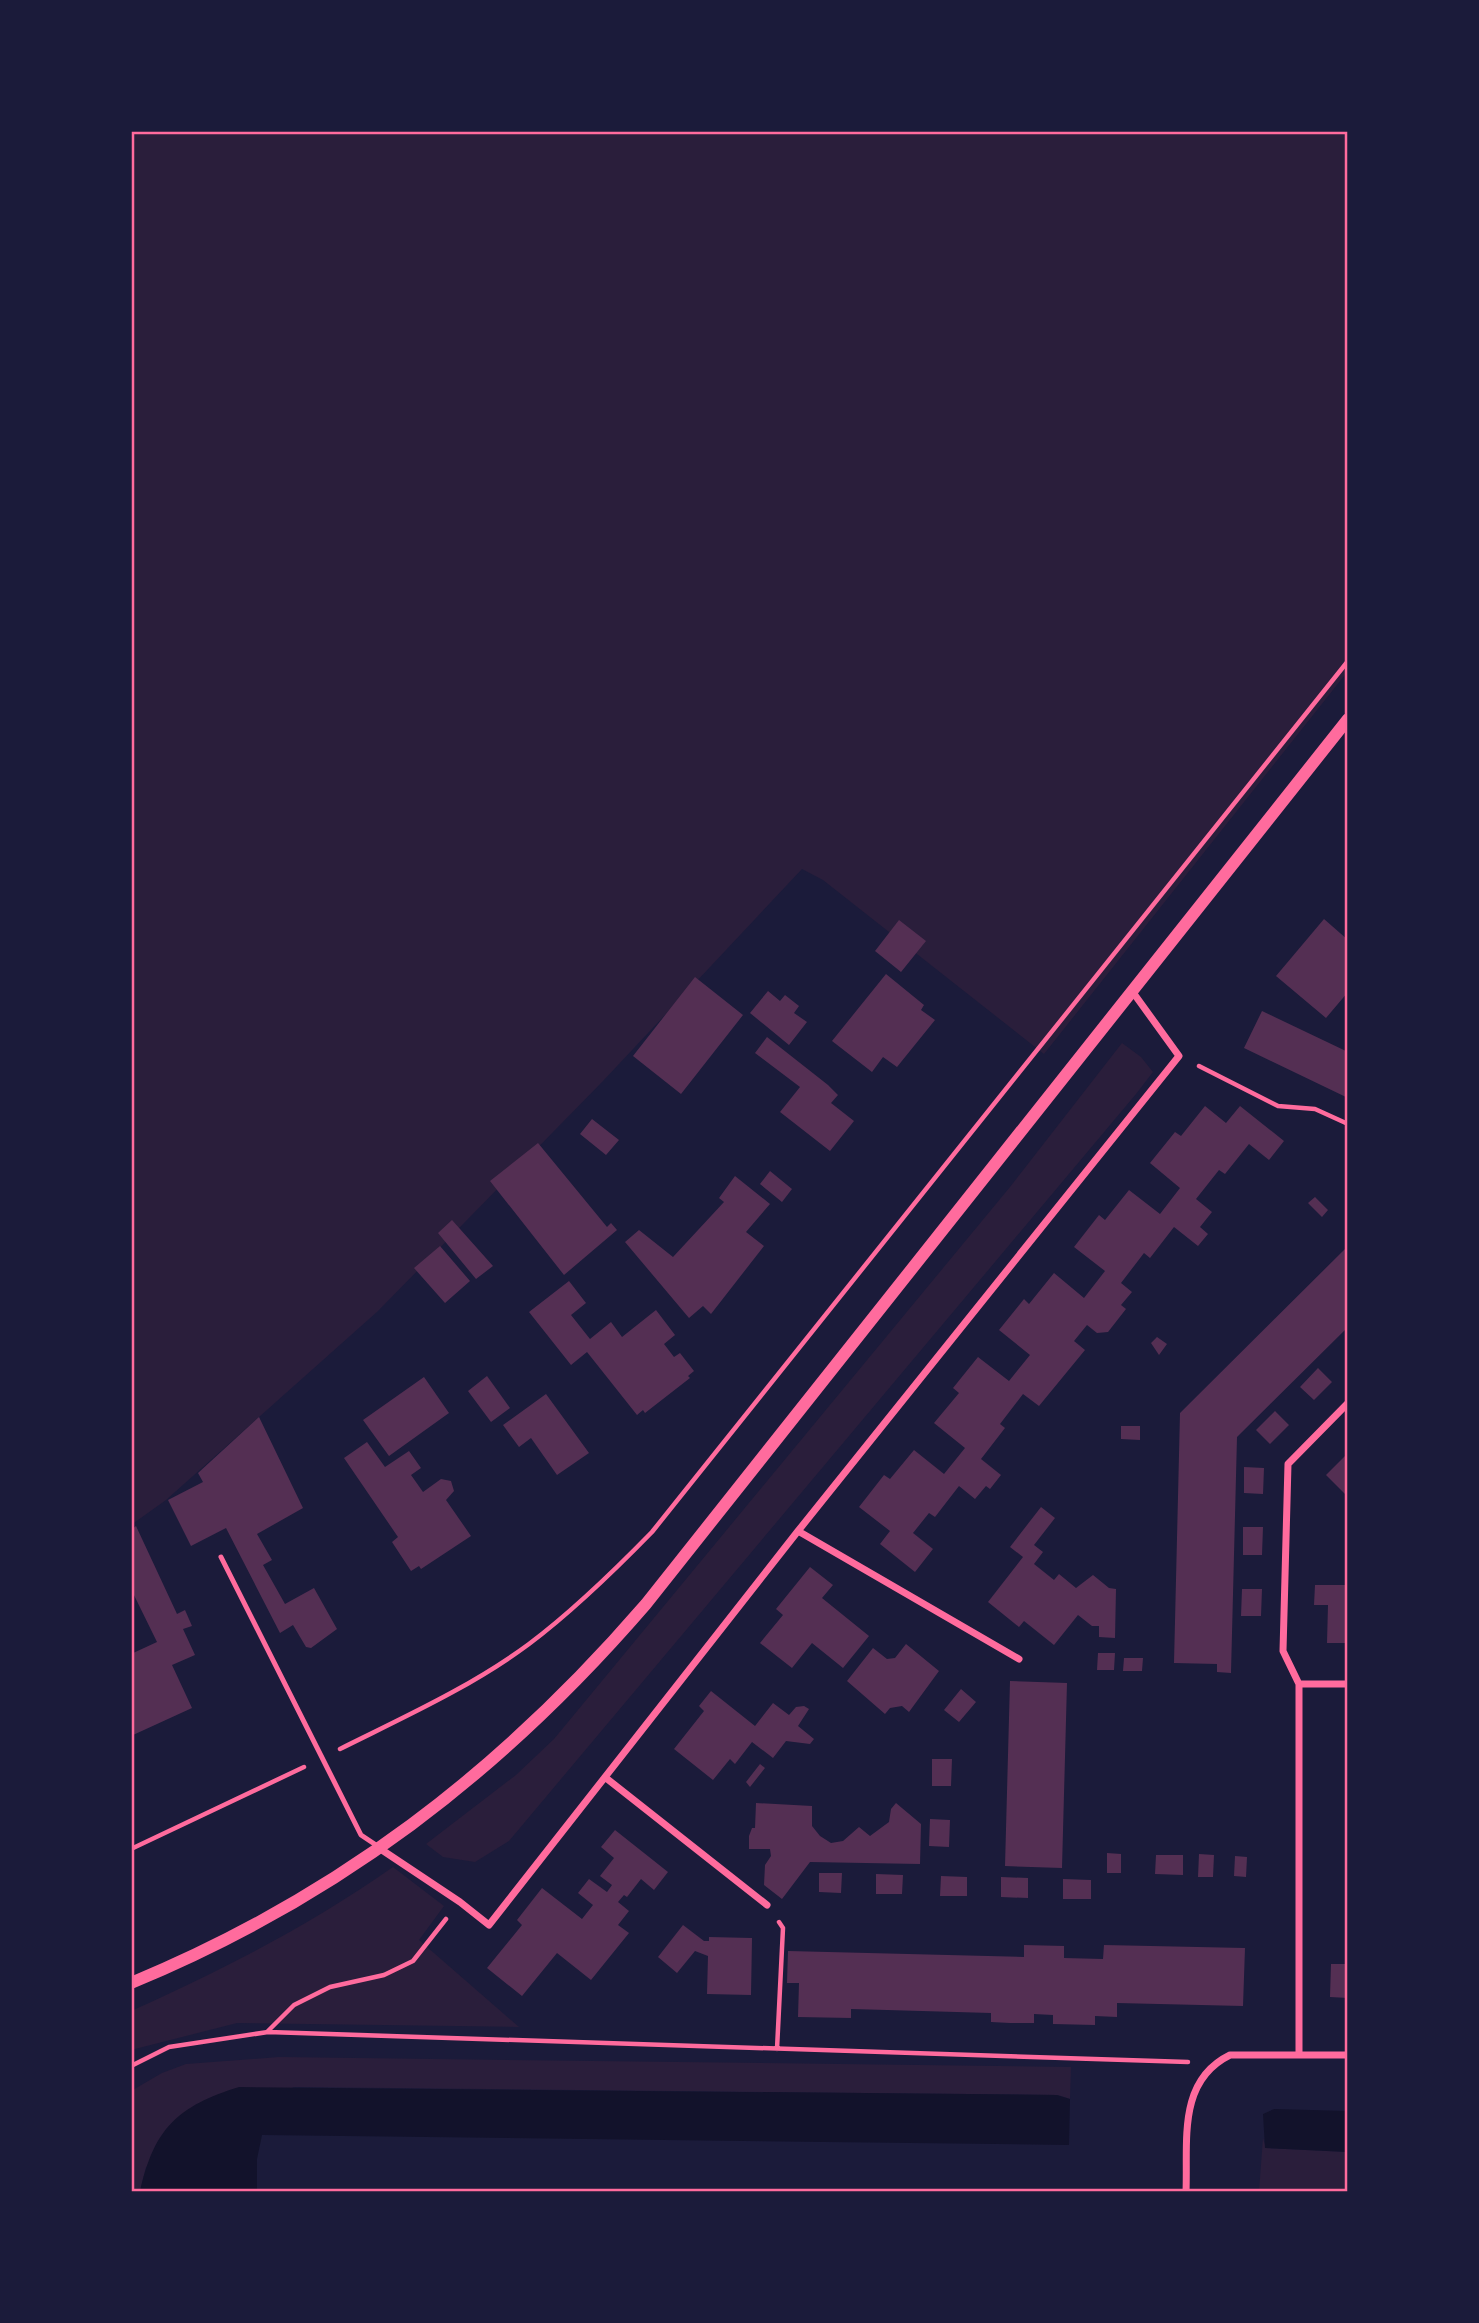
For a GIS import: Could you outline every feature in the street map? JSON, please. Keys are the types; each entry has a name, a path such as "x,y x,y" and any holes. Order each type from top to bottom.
{"street":[{"path":"131,1983 231,1938 379,1848 439,1805 521,1737 599,1658 646,1604 1348,719"},
{"path":"379,1848 460,1902 488,1925 798,1531 1179,1056 1132,991"},
{"path":"1299,2054 1299,1684 1283,1651 1288,1464 1348,1403"},
{"path":"798,1531 1019,1659"},
{"path":"1299,1684 1348,1684"},
{"path":"606,1778 767,1905"},
{"path":"1186,2192 1190,2096 1213,2063 1230,2055 1348,2055"}],"lane":[{"path":"221,1557 361,1835 379,1848"}],"path":[{"path":"131,1849 437,1701 528,1645 586,1597 652,1532 1103,971 1348,661"},
{"path":"1179,1056 1278,1106 1315,1109 1348,1124"},
{"path":"268,2032 294,2005 330,1987 384,1975 414,1961 460,1902"},
{"path":"767,1905 783,1928 777,2049"},
{"path":"131,2066 169,2048 268,2032 1213,2063"}],"shaded area":[{"path":"131,131 1348,131 1348,671 1044,1054 823,880 802,869 603,1081 378,1311 166,1500 131,1525"},
{"path":"1122,1043 1141,1057 1153,1072 509,1841 475,1862 443,1857 426,1844 516,1775 554,1739 1010,1187"},
{"path":"393,1867 444,1906 419,1940 519,2027 237,2023 131,2050 131,2011 265,1945 329,1909"},
{"path":"279,2057 1071,2067 1070,2099 1057,2095 294,2087 146,2167 140,2192 131,2192 131,2091 162,2073 186,2064"},
{"path":"239,2087 1057,2095 1070,2099 1069,2145 262,2135 257,2159 257,2192 140,2192 153,2151 172,2123 200,2102"},
{"path":"1274,2109 1348,2111 1348,2152 1265,2148 1263,2114"},
{"path":"1263,2138 1266,2148 1348,2152 1348,2192 1259,2192"}],"building":[{"path":"1324,919 1348,940 1348,992 1326,1018 1276,976"},
{"path":"899,920 926,941 901,972 875,951"},
{"path":"886,974 924,1005 921,1010 935,1020 897,1067 883,1057 872,1072 832,1041"},
{"path":"695,977 743,1015 681,1094 633,1056"},
{"path":"768,991 780,1001 785,995 799,1006 794,1013 807,1022 789,1045 750,1013"},
{"path":"1262,1011 1348,1052 1348,1098 1244,1048"},
{"path":"767,1037 828,1085 838,1095 831,1103 854,1121 830,1151 780,1112 800,1087 755,1053"},
{"path":"1205,1106 1226,1123 1240,1106 1284,1141 1269,1160 1249,1144 1225,1174 1219,1170 1196,1199 1212,1212 1200,1227 1208,1234 1198,1246 1174,1227 1150,1258 1144,1253 1121,1283 1132,1292 1121,1305 1126,1309 1108,1332 1097,1333 1087,1325 1074,1341 1085,1350 1039,1406 1023,1394 1000,1424 1005,1428 981,1459 1001,1475 990,1489 986,1486 975,1499 959,1486 935,1517 929,1513 913,1533 933,1549 915,1572 880,1544 890,1531 859,1507 884,1475 890,1479 914,1450 944,1474 965,1448 934,1423 959,1393 953,1388 978,1357 1009,1381 1030,1355 999,1330 1024,1299 1029,1304 1054,1273 1084,1298 1105,1271 1074,1247 1099,1215 1105,1220 1129,1190 1160,1214 1180,1188 1150,1163 1175,1132 1181,1136"},
{"path":"592,1119 619,1140 606,1155 580,1134"},
{"path":"538,1143 607,1227 611,1223 617,1230 564,1275 490,1181"},
{"path":"770,1171 792,1189 782,1202 760,1184"},
{"path":"735,1176 770,1204 746,1232 764,1246 711,1314 703,1306 689,1318 625,1242 639,1230 673,1257 724,1202 719,1198"},
{"path":"1315,1197 1328,1210 1322,1217 1308,1203"},
{"path":"452,1220 493,1266 476,1279 438,1233"},
{"path":"440,1246 470,1281 445,1303 414,1268"},
{"path":"1348,1246 1348,1327 1237,1437 1231,1673 1217,1672 1217,1664 1174,1663 1180,1413"},
{"path":"569,1281 586,1303 571,1315 590,1339 611,1322 622,1337 656,1310 675,1335 664,1344 674,1357 680,1353 694,1371 688,1376 690,1378 645,1413 643,1410 637,1415 587,1352 571,1365 529,1312"},
{"path":"1157,1337 1167,1344 1159,1355 1151,1343"},
{"path":"1318,1368 1332,1382 1314,1400 1300,1387"},
{"path":"487,1376 510,1408 491,1422 468,1391"},
{"path":"424,1377 449,1413 389,1456 363,1420"},
{"path":"546,1394 589,1453 557,1475 531,1438 519,1447 503,1425"},
{"path":"1275,1411 1289,1425 1270,1444 1256,1430"},
{"path":"259,1417 303,1508 257,1534 272,1560 263,1565 285,1604 314,1588 337,1629 311,1648 306,1647 293,1625 280,1633 226,1528 191,1546 168,1500 203,1482 198,1473"},
{"path":"1121,1426 1140,1426 1140,1440 1121,1439"},
{"path":"367,1442 385,1467 409,1451 421,1468 411,1475 423,1492 441,1479 451,1481 454,1491 446,1500 471,1536 421,1569 419,1566 411,1571 392,1542 398,1537 344,1458"},
{"path":"1348,1453 1348,1497 1326,1475"},
{"path":"1244,1467 1264,1468 1263,1494 1244,1493"},
{"path":"1041,1507 1055,1518 1034,1545 1043,1552 1034,1564 1054,1580 1059,1574 1076,1588 1093,1575 1109,1588 1116,1589 1115,1638 1099,1637 1099,1626 1092,1626 1078,1615 1054,1645 1024,1621 1019,1627 988,1602 1023,1557 1010,1547"},
{"path":"136,1526 177,1614 185,1610 192,1626 183,1629 195,1655 172,1665 192,1708 133,1735 131,1654 157,1642 131,1589 131,1530"},
{"path":"1243,1527 1263,1527 1262,1555 1243,1555"},
{"path":"810,1567 833,1585 822,1598 869,1636 843,1668 812,1643 792,1668 760,1643 783,1615 776,1609"},
{"path":"1315,1585 1348,1585 1348,1643 1327,1643 1328,1605 1314,1605"},
{"path":"1242,1589 1262,1589 1261,1616 1241,1616"},
{"path":"906,1644 939,1671 909,1712 902,1706 890,1708 885,1714 847,1681 873,1648 887,1659 895,1658"},
{"path":"1098,1653 1115,1653 1114,1670 1097,1670"},
{"path":"1124,1658 1143,1658 1142,1671 1123,1671"},
{"path":"1010,1681 1067,1683 1062,1868 1005,1866"},
{"path":"961,1689 976,1702 959,1722 944,1710"},
{"path":"711,1691 755,1726 773,1703 789,1715 796,1707 804,1706 809,1709 798,1726 814,1739 810,1744 786,1741 773,1758 752,1742 735,1764 730,1759 713,1780 674,1749 704,1711 699,1706"},
{"path":"932,1759 952,1759 951,1786 932,1786"},
{"path":"760,1764 765,1768 750,1787 746,1782"},
{"path":"756,1803 812,1806 812,1826 820,1836 831,1843 843,1841 859,1827 870,1836 889,1822 891,1809 896,1803 921,1824 920,1864 810,1862 782,1899 764,1885 765,1865 771,1856 770,1849 749,1849 749,1836 752,1828 755,1828"},
{"path":"930,1819 950,1820 949,1847 929,1846"},
{"path":"615,1830 668,1872 654,1890 641,1879 627,1897 624,1895 618,1902 629,1911 618,1925 629,1933 591,1980 557,1953 522,1996 487,1968 522,1925 517,1920 542,1888 582,1919 593,1905 578,1893 589,1879 607,1892 612,1885 600,1876 614,1858 601,1847"},
{"path":"1107,1853 1121,1854 1121,1873 1107,1873"},
{"path":"1199,1854 1214,1855 1213,1877 1198,1877"},
{"path":"1156,1855 1183,1855 1183,1875 1155,1874"},
{"path":"1235,1856 1247,1857 1246,1877 1234,1876"},
{"path":"819,1873 842,1873 841,1893 819,1892"},
{"path":"876,1874 903,1875 902,1894 876,1894"},
{"path":"941,1876 967,1877 967,1896 940,1896"},
{"path":"1001,1877 1028,1878 1028,1898 1001,1897"},
{"path":"1063,1879 1091,1880 1091,1899 1063,1899"},
{"path":"683,1925 704,1941 709,1941 709,1937 752,1938 751,1995 707,1994 708,1956 695,1951 677,1973 658,1957"},
{"path":"1024,1945 1064,1946 1064,1958 1103,1959 1104,1945 1245,1948 1243,2006 1117,2003 1117,2017 1095,2016 1095,2025 1053,2024 1053,2015 1034,2014 1034,2023 1010,2023 991,2022 991,2013 851,2009 851,2018 798,2017 799,1983 787,1983 788,1951 1024,1957"},
{"path":"1331,1964 1348,1964 1348,1998 1330,1997"}]}
